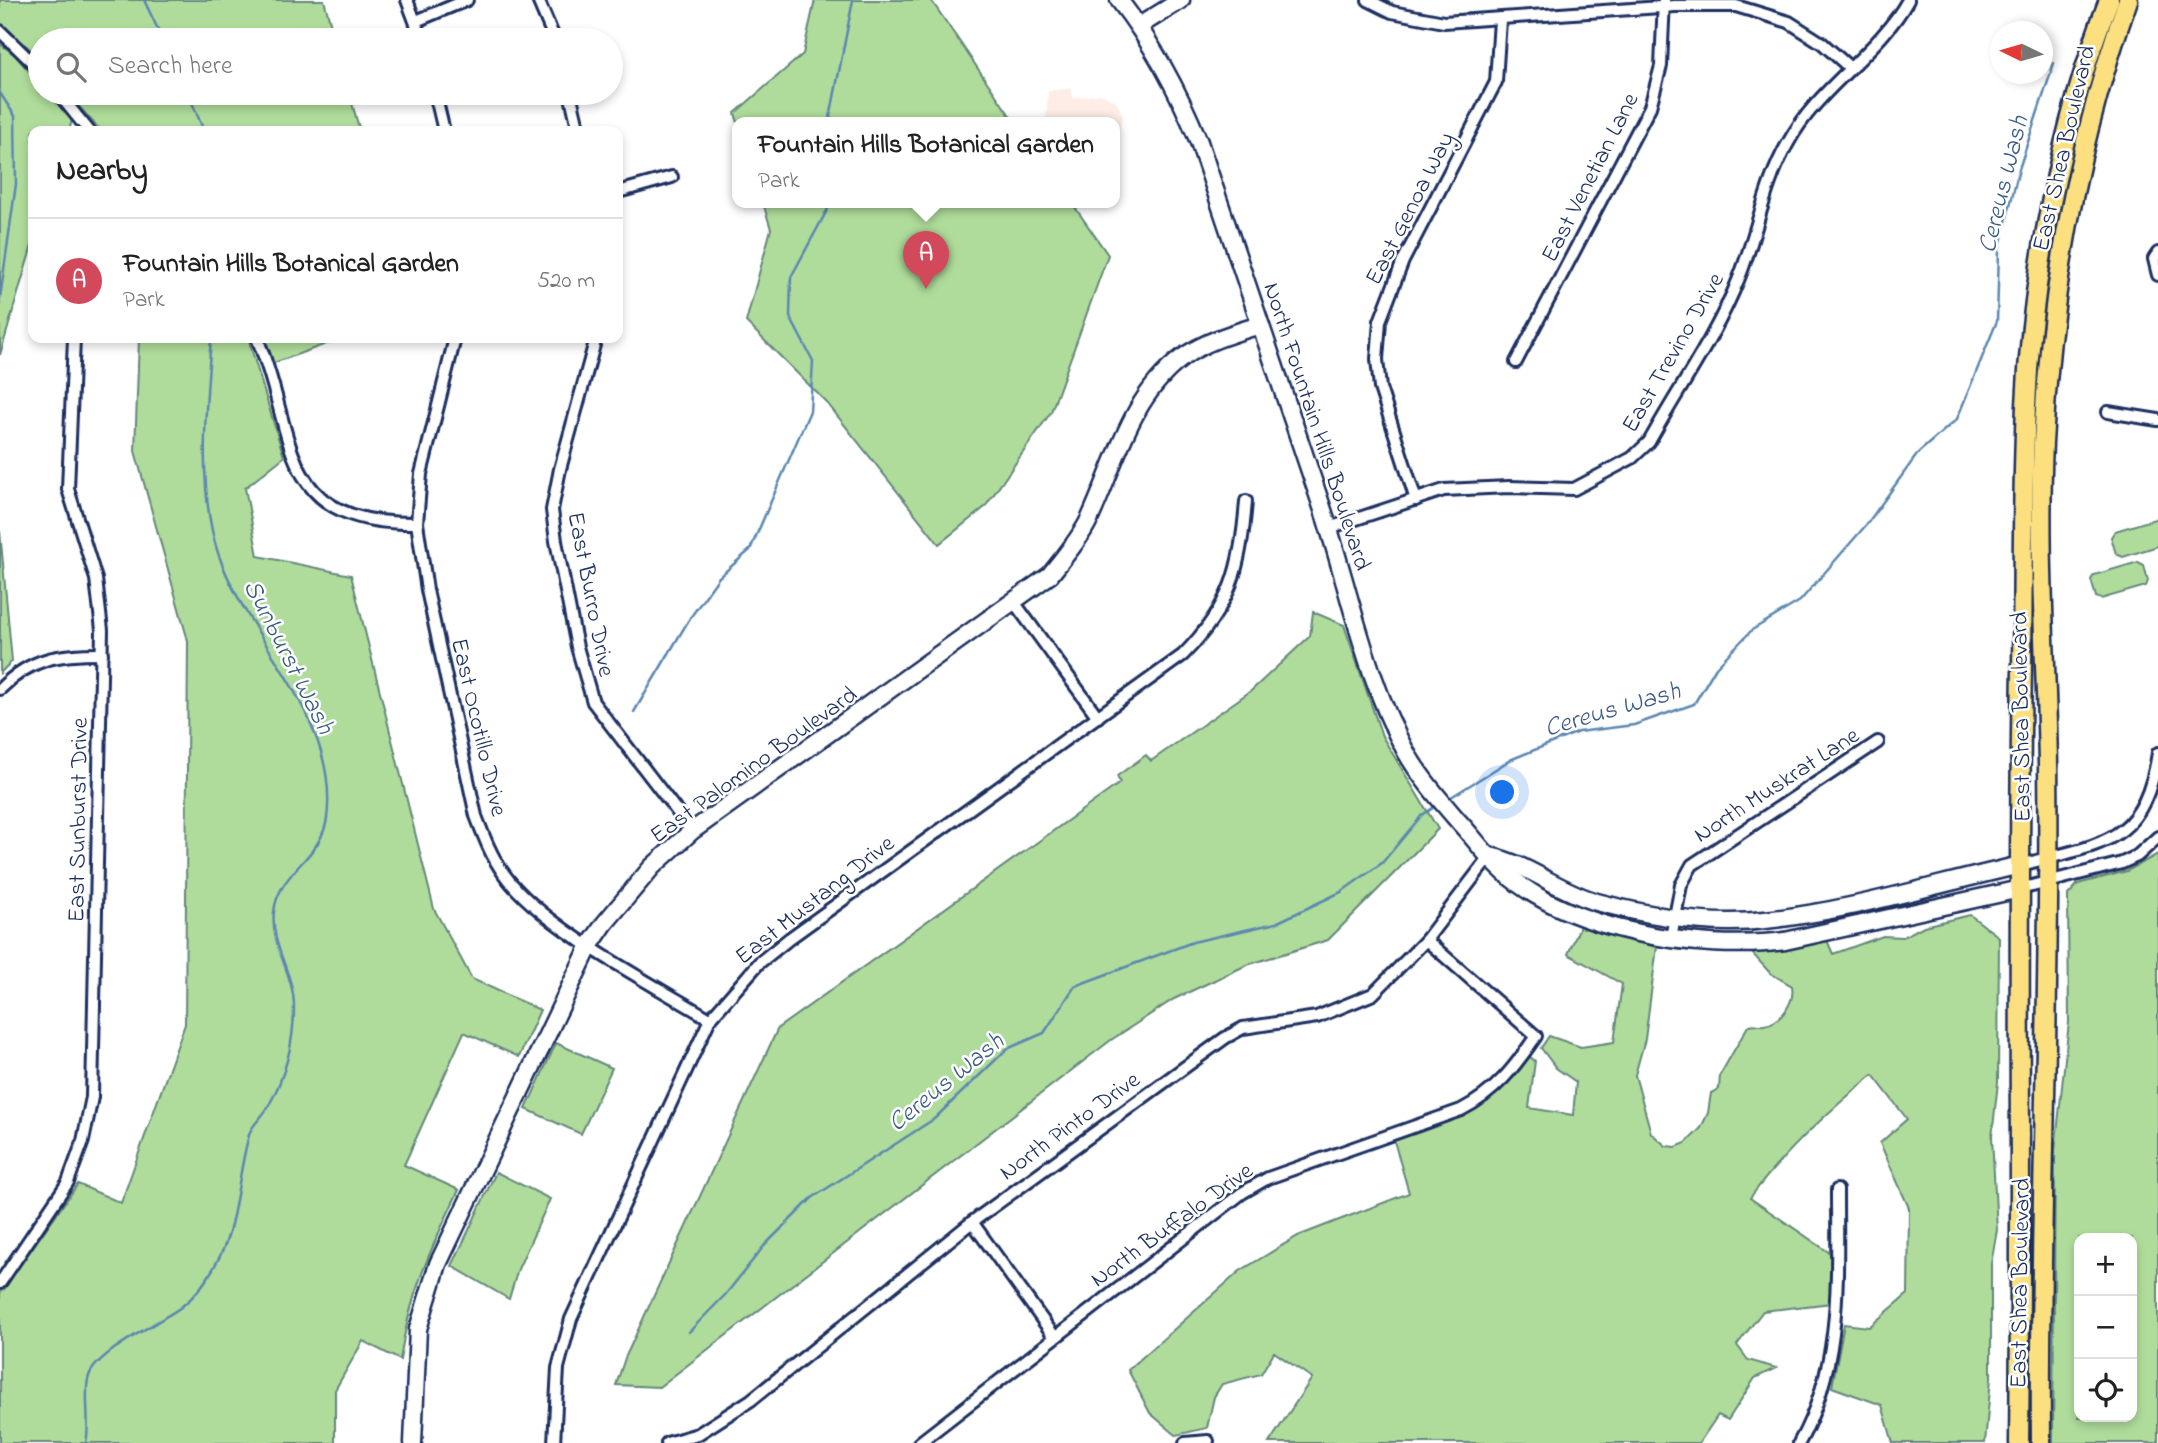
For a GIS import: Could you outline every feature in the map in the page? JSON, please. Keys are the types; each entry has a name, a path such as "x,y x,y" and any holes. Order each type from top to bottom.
{"main road":[{"name":"North Fountain Hills Boulevard","path":"1119,0 1139,26 1184,105 1329,528 1371,665 1406,752 1424,780 1503,871 1536,895 1604,924 1710,945 1748,946 1784,941 2020,889"},
{"path":"1139,26 1181,0"},
{"name":"East Shea Boulevard","path":"2019,1443 2020,889 2026,403 2040,278 2077,138 2109,0"},
{"name":"East Shea Boulevard","path":"2041,1443 2048,883 2043,433 2047,377 2077,138 2127,0"},
{"name":"East Palomino Boulevard","path":"413,1443 415,1358 422,1307 438,1264 590,945 605,923 652,867 692,831 1050,575 1074,545 1089,519 1132,416 1158,382 1180,360 1198,348 1260,325"},
{"path":"1490,856 1516,861 1547,882 1595,901 1673,918 1776,919 2021,865"}],"street":[{"path":"407,0 418,28"},
{"path":"416,21 467,0"},
{"path":"538,0 550,28"},
{"path":"1368,0 1392,12 1427,20 1500,20 1664,4 1712,5 1764,12 1807,32 1849,67"},
{"name":"East Trevino Drive","path":"1329,528 1444,490 1509,486 1574,489 1632,458 1648,442 1725,308 1787,143 1812,106 1902,10 1908,0"},
{"name":"East Venetian Lane","path":"1517,362 1650,107 1661,66 1664,4"},
{"name":"East Genoa Way","path":"1416,500 1380,388 1377,359 1380,321 1397,272 1496,82 1500,20"},
{"path":"0,31 28,59"},
{"path":"68,105 85,126"},
{"path":"438,105 443,126"},
{"path":"573,105 578,126"},
{"path":"623,191 672,177"},
{"path":"2158,253 2154,259 2158,275"},
{"name":"East Sunburst Drive","path":"0,1283 68,1182 83,1141 92,1097 101,604 68,489 74,343"},
{"path":"258,343 288,447 297,467 313,489 327,503 373,522 417,523"},
{"name":"East Ocotillo Drive","path":"454,343 421,474 417,523 427,590 477,816 488,848 505,876 534,906 590,945 710,1019"},
{"name":"East Burro Drive","path":"595,343 557,482 552,510 555,541 577,648 593,702 692,831"},
{"path":"2108,412 2158,420"},
{"name":"East Mustang Drive","path":"555,1443 558,1368 571,1319 710,1019 759,963 790,938 1183,655 1218,614 1231,589 1239,565 1246,501"},
{"path":"1014,602 1098,717"},
{"path":"0,689 13,676 45,658 102,654"},
{"name":"North Muskrat Lane","path":"1671,939 1681,884 1692,865 1878,742"},
{"path":"2021,865 2072,852 2124,831 2144,806 2158,753"},
{"path":"2020,889 2122,863 2137,856 2158,837"},
{"name":"North Pinto Drive","path":"667,1443 698,1434 751,1400 972,1222 1225,1038 1243,1028 1317,1017 1373,995 1426,940 1490,856"},
{"name":"North Buffalo Drive","path":"919,1443 1242,1193 1268,1178 1428,1123 1484,1098 1501,1084 1536,1036 1426,940"},
{"path":"1799,1443 1824,1386 1832,1352 1836,1323 1838,1190"},
{"path":"972,1222 1054,1336"},
{"path":"1185,1443 1208,1441"}],"shaded area":[{"path":"1071,88 1073,98 1100,94 1116,101 1123,116 1120,126 1120,117 1046,117 1048,91"}],"green space":[{"path":"0,0 324,0 332,28 28,28 28,47 0,27"},
{"path":"815,0 931,0 1011,117 736,117 735,113 803,54"},
{"path":"0,44 14,54 28,70 28,105 59,105 72,120 70,126 28,126 28,259 0,355"},
{"path":"78,105 352,105 359,126 97,126"},
{"path":"765,208 1075,208 1108,255 1051,412 985,507 939,544 827,403 746,322 771,229"},
{"path":"139,343 250,343 284,457 245,488 258,556 351,575 434,909 472,979 540,1010 519,1057 464,1032 404,1165 459,1190 422,1272 409,1314 400,1360 363,1341 335,1390 335,1443 0,1443 0,1293 78,1184 121,1203 185,1024 188,641 135,451"},
{"path":"265,343 329,343 271,364"},
{"path":"2158,518 2158,546 2123,557 2116,554 2111,537 2115,531"},
{"path":"0,531 12,661 0,673"},
{"path":"2138,562 2144,565 2148,581 2146,586 2101,599 2096,597 2091,580 2094,575"},
{"path":"1313,612 1344,625 1382,736 1438,829 1328,940 1247,965 1174,999 1111,1040 659,1387 616,1385 625,1358 778,1028 1120,783 1117,776 1146,755 1151,761 1252,690 1310,636"},
{"path":"2158,854 2158,1443 2053,1443 2055,1151 2069,1022 2068,895 2078,884 2127,871"},
{"path":"1970,915 1999,937 1998,1082 1992,1137 1997,1230 1991,1264 1991,1378 1985,1443 1893,1443 1882,1405 1832,1387 1844,1324 1869,1327 1908,1294 1909,1208 1880,1143 1907,1119 1873,1075 1807,1133 1750,1198 1830,1253 1831,1303 1763,1311 1737,1345 1748,1360 1776,1368 1755,1378 1728,1420 1718,1415 1699,1443 1269,1443 1312,1378 1274,1352 1261,1374 1222,1384 1214,1397 1207,1428 1176,1435 1150,1413 1128,1370 1240,1271 1298,1236 1409,1193 1394,1141 1452,1119 1486,1100 1502,1088 1529,1056 1535,1061 1529,1108 1573,1115 1576,1082 1556,1068 1541,1048 1549,1036 1581,1047 1614,1042 1622,984 1568,954 1581,924 1657,947 1645,1039 1635,1075 1651,1133 1666,1146 1676,1147 1686,1143 1701,1128 1708,1113 1711,1093 1719,1089 1720,1075 1748,1026 1776,1020 1789,1005 1792,986 1770,973 1751,952 1826,938 1833,954 1883,936 1903,937 1924,926"},
{"path":"556,1043 612,1068 581,1134 526,1109"},
{"path":"496,1172 550,1199 518,1269 509,1299 452,1266"}],"waterway":[{"name":"Sunburst Wash","path":"144,0 157,28"},
{"path":"830,117 853,0"},
{"name":"Cereus Wash","path":"1448,799 1510,760 1578,732 1634,725 1694,704 1716,667 1752,630 1800,601 1867,524 1919,452 1957,419 1997,321 1999,250 2019,169 2054,63"},
{"path":"0,93 15,116 16,184 0,298"},
{"name":"Sunburst Wash","path":"193,105 202,126"},
{"path":"634,712 690,618 719,577 750,550 810,411 813,361 790,317 791,277 828,208"},
{"name":"Sunburst Wash","path":"86,1443 87,1383 94,1367 130,1338 187,1302 208,1278 225,1245 250,1132 268,1107 280,1083 292,1034 293,994 275,936 274,912 277,898 291,875 317,844 327,818 327,782 320,747 289,681 232,586 211,528 205,474 211,343"},
{"name":"Cereus Wash","path":"689,1332 726,1294 764,1246 812,1198 934,1119 1007,1049 1044,1033 1075,986 1193,942 1276,923 1341,892 1382,863 1422,815 1436,806"}],"place":[{"name":"Fountain Hills Botanical Garden","path":"926,289"}]}
